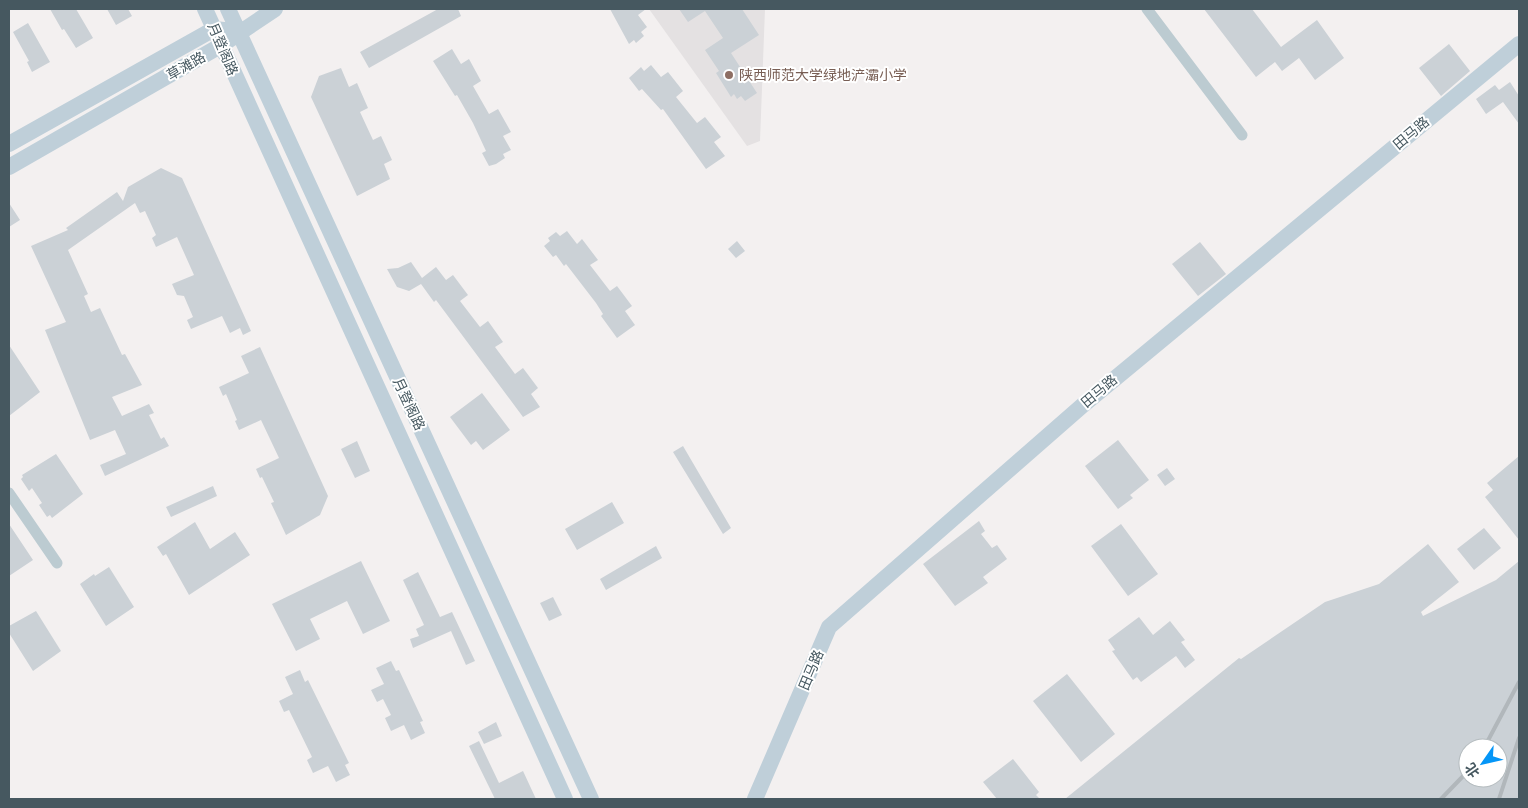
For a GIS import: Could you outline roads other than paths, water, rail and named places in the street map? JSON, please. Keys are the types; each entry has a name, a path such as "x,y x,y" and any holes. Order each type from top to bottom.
{"main road":[{"name":"月登阁路","path":"205,9 220,46 565,799"},
{"name":"月登阁路","path":"228,9 591,799"},
{"name":"草滩路","path":"9,167 220,46 275,9"},
{"path":"214,28 239,32"},
{"name":"草滩路","path":"9,144 214,28"},
{"name":"田马路","path":"755,799 829,627 1083,405 1519,44"}],"street":[{"path":"1147,9 1242,135"},
{"path":"9,493 57,563"}],"railway":[{"path":"1489,738 1519,682"},
{"path":"1499,799 1519,738"},
{"path":"1441,799 1458,781"}],"place":[{"name":"陕西师范大学绿地浐灞小学","path":"729,75"}]}
